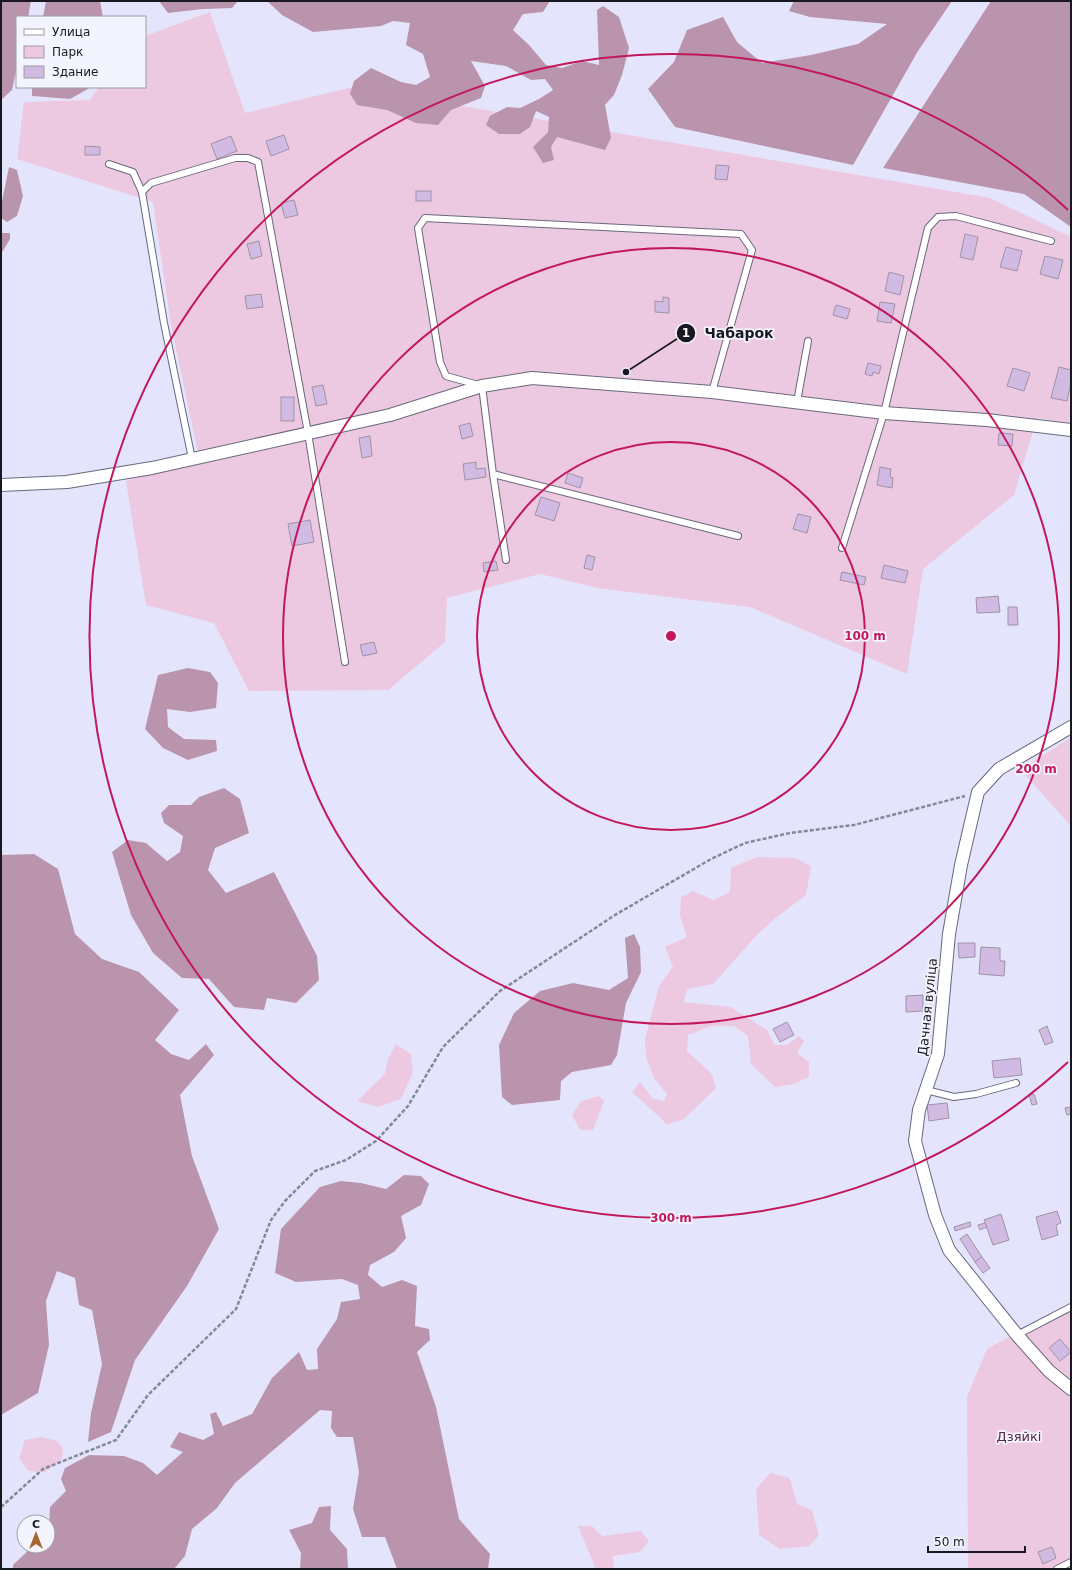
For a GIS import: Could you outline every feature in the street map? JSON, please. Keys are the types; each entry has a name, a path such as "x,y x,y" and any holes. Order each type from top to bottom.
{"street":[{"path":"1,485 67,482 152,468 390,415 482,386 532,378 712,392 884,413 987,420 1071,430"},
{"name":"Дачная вуліца","path":"1071,727 999,769 978,792 961,865 949,934 938,1054 919,1110 915,1141 935,1215 949,1250 1017,1335 1049,1371 1071,1389"}],"lane":[{"path":"142,192 151,183 235,158 248,158 258,162 308,433 345,662"},
{"path":"109,164 132,172 142,192 164,323 192,459"},
{"path":"842,548 884,413 928,228 938,217 956,216 1051,241"},
{"path":"506,560 482,386 446,376 440,362 418,228 425,218 741,234 752,250 712,392"},
{"path":"797,402 808,341"},
{"path":"493,474 738,536"},
{"path":"926,1090 954,1097 976,1094 1016,1083"},
{"path":"1017,1335 1071,1307"},
{"path":"1057,1569 1071,1562"}],"path":[{"path":"1,1507 43,1469 116,1440 148,1395 236,1309 271,1220 285,1201 315,1171 346,1160 376,1141 408,1106 443,1047 500,991 615,915 711,860 745,843 790,833 854,825 978,792"}],"green space":[{"path":"210,12 245,113 353,87 990,198 1071,237 1071,423 1037,418 1014,495 923,569 907,674 750,607 597,588 540,574 447,598 445,642 388,690 249,691 214,623 146,605 126,481 199,458 171,325 153,202 17,159 24,102 90,100 98,88 146,88 146,36"},
{"path":"1071,737 1071,826 1021,770"},
{"path":"757,857 795,858 811,866 806,895 773,920 755,937 713,984 687,989 684,1002 730,1007 767,1030 775,1045 787,1045 799,1036 804,1041 797,1053 809,1062 809,1077 794,1084 775,1087 751,1064 748,1036 734,1026 711,1026 688,1035 687,1051 712,1074 716,1088 683,1120 667,1124 632,1092 640,1082 653,1099 664,1101 667,1094 654,1078 646,1057 645,1039 659,986 673,967 665,947 687,937 680,916 681,897 693,891 713,900 730,892 731,868"},
{"path":"396,1044 411,1054 413,1072 401,1099 378,1107 357,1101 385,1074 388,1059"},
{"path":"599,1096 604,1101 593,1130 580,1130 572,1115 581,1101"},
{"name":"Дзяйкі","path":"1071,1302 1071,1569 968,1569 967,1397 987,1349"},
{"path":"41,1437 57,1441 63,1448 62,1459 45,1472 28,1471 19,1458 25,1440"},
{"path":"770,1473 790,1478 797,1504 812,1510 819,1535 810,1546 780,1549 759,1535 756,1489"},
{"path":"578,1526 592,1526 602,1536 641,1531 649,1541 640,1552 613,1556 614,1569 596,1569"}],"shaded area":[{"path":"1,1 31,1 28,16 16,16 16,71 12,90 1,100"},
{"path":"46,1 100,1 103,16 43,16"},
{"path":"159,1 238,1 232,8 203,9 168,13"},
{"path":"267,1 550,1 543,12 523,14 513,30 529,45 546,65 562,68 582,61 599,65 597,10 603,6 619,17 629,48 622,75 614,95 605,105 611,138 605,150 557,137 551,147 554,160 543,163 533,147 548,132 549,117 536,111 530,127 520,134 499,134 486,125 490,116 507,107 520,108 553,90 545,79 531,80 506,66 471,61 485,86 481,98 451,110 438,125 416,123 387,110 357,105 350,94 354,81 371,68 401,82 416,85 430,77 423,54 406,45 410,23 393,21 381,26 313,32 282,15"},
{"path":"794,1 952,1 918,51 853,165 675,127 648,89 674,62 687,30 723,17 737,42 762,63 811,55 858,44 887,24 810,17 789,11"},
{"path":"991,1 1071,1 1071,227 1024,194 883,168"},
{"path":"32,88 88,88 70,99 32,96"},
{"path":"9,167 17,170 23,196 17,216 7,222 1,218 1,206"},
{"path":"1,233 10,233 10,239 1,254"},
{"path":"188,668 210,672 218,683 216,708 190,712 167,709 168,727 184,739 216,740 217,751 188,760 163,748 145,729 158,675"},
{"path":"224,788 240,799 249,833 215,848 208,870 226,893 274,872 317,956 319,980 296,1003 267,998 264,1010 234,1007 209,979 182,978 153,953 131,915 112,852 128,840 146,843 167,861 180,852 183,836 164,823 161,813 169,805 191,805 199,797"},
{"path":"34,854 58,869 75,934 102,959 139,972 179,1010 155,1040 171,1054 189,1060 206,1044 214,1055 180,1095 192,1156 219,1229 187,1286 135,1360 111,1432 88,1442 91,1413 102,1364 92,1310 79,1305 75,1278 57,1271 46,1301 49,1345 38,1393 1,1415 1,855"},
{"path":"634,934 640,947 641,972 626,1003 617,1055 611,1065 572,1072 561,1081 560,1100 512,1105 502,1097 499,1045 514,1013 540,991 573,983 609,990 628,978 625,938"},
{"path":"404,1175 421,1176 429,1184 421,1205 401,1216 406,1238 394,1252 370,1265 368,1275 382,1287 402,1280 417,1286 415,1326 429,1329 430,1340 417,1352 436,1407 459,1519 490,1554 488,1569 397,1569 385,1537 362,1537 353,1509 359,1472 353,1437 337,1437 331,1428 332,1411 320,1410 235,1483 217,1508 192,1529 185,1556 174,1569 13,1569 13,1565 25,1554 56,1554 56,1514 50,1514 50,1507 66,1491 61,1479 65,1468 89,1455 124,1456 143,1463 157,1475 183,1452 170,1447 179,1432 203,1440 214,1434 210,1414 216,1412 223,1426 252,1414 272,1378 299,1352 307,1370 318,1369 317,1349 337,1319 341,1302 360,1299 358,1285 342,1279 296,1282 275,1273 281,1229 320,1187 341,1181 361,1183 386,1189"},
{"path":"331,1506 330,1530 347,1549 348,1569 300,1569 301,1553 289,1530 312,1523 319,1507"}],"building":[{"path":"284,135 289,149 271,156 266,141"},
{"path":"231,136 237,151 217,159 211,144"},
{"path":"85,146 100,147 100,155 85,155"},
{"path":"716,165 729,166 727,180 715,179"},
{"path":"416,191 431,191 431,201 416,201"},
{"path":"294,200 298,215 285,218 281,203"},
{"path":"965,234 978,237 973,260 960,257"},
{"path":"259,241 262,256 251,259 247,244"},
{"path":"1006,247 1022,251 1017,271 1000,267"},
{"path":"1045,256 1063,260 1058,279 1040,274"},
{"path":"889,272 904,276 900,295 885,291"},
{"path":"261,294 263,307 247,309 245,296"},
{"path":"663,297 669,298 669,313 655,312 655,301 663,302"},
{"path":"880,302 895,304 891,323 877,321"},
{"path":"836,305 850,309 847,319 833,315"},
{"path":"868,363 881,366 879,374 873,372 872,376 865,374"},
{"path":"1059,367 1071,370 1071,383 1067,401 1051,398"},
{"path":"1013,368 1030,373 1024,391 1007,386"},
{"path":"323,385 327,404 316,406 312,387"},
{"path":"281,397 294,397 294,421 281,421"},
{"path":"470,423 473,436 462,439 459,426"},
{"path":"999,433 1013,434 1012,446 998,445"},
{"path":"370,436 372,456 362,458 359,438"},
{"path":"476,462 476,469 485,468 486,477 465,480 463,464"},
{"path":"880,467 891,469 890,477 893,478 892,488 877,485"},
{"path":"568,473 583,478 580,488 565,483"},
{"path":"541,497 560,503 554,521 535,515"},
{"path":"798,514 811,517 807,533 793,529"},
{"path":"310,520 314,542 292,546 288,524"},
{"path":"587,555 595,557 592,570 584,568"},
{"path":"496,561 498,570 484,572 483,563"},
{"path":"884,565 908,571 905,583 881,578"},
{"path":"842,572 866,577 864,585 840,580"},
{"path":"998,596 1000,612 977,613 976,598"},
{"path":"1008,607 1017,607 1018,625 1008,625"},
{"path":"374,642 377,653 363,656 360,645"},
{"path":"958,943 975,943 975,957 959,958"},
{"path":"981,947 1000,948 1000,961 1005,961 1004,976 979,974"},
{"path":"923,995 923,1011 906,1012 906,996"},
{"path":"787,1022 794,1035 780,1042 773,1029"},
{"path":"1047,1026 1053,1042 1045,1045 1039,1030"},
{"path":"1020,1058 1022,1075 994,1078 992,1061"},
{"path":"1034,1094 1037,1104 1032,1105 1029,1095"},
{"path":"947,1103 949,1118 929,1121 927,1105"},
{"path":"1071,1107 1071,1114 1067,1115 1065,1108"},
{"path":"1057,1211 1061,1223 1056,1225 1058,1235 1042,1240 1036,1217"},
{"path":"1001,1214 1009,1240 993,1245 984,1220"},
{"path":"970,1222 971,1226 955,1231 954,1227"},
{"path":"985,1223 987,1227 980,1230 978,1225"},
{"path":"967,1234 982,1257 975,1262 960,1239"},
{"path":"982,1257 990,1268 983,1273 975,1262"},
{"path":"1060,1339 1071,1352 1060,1361 1049,1348"},
{"path":"1052,1547 1056,1558 1043,1564 1038,1552"}],"place":[{"name":"Чабарок","path":"626,372"}]}
